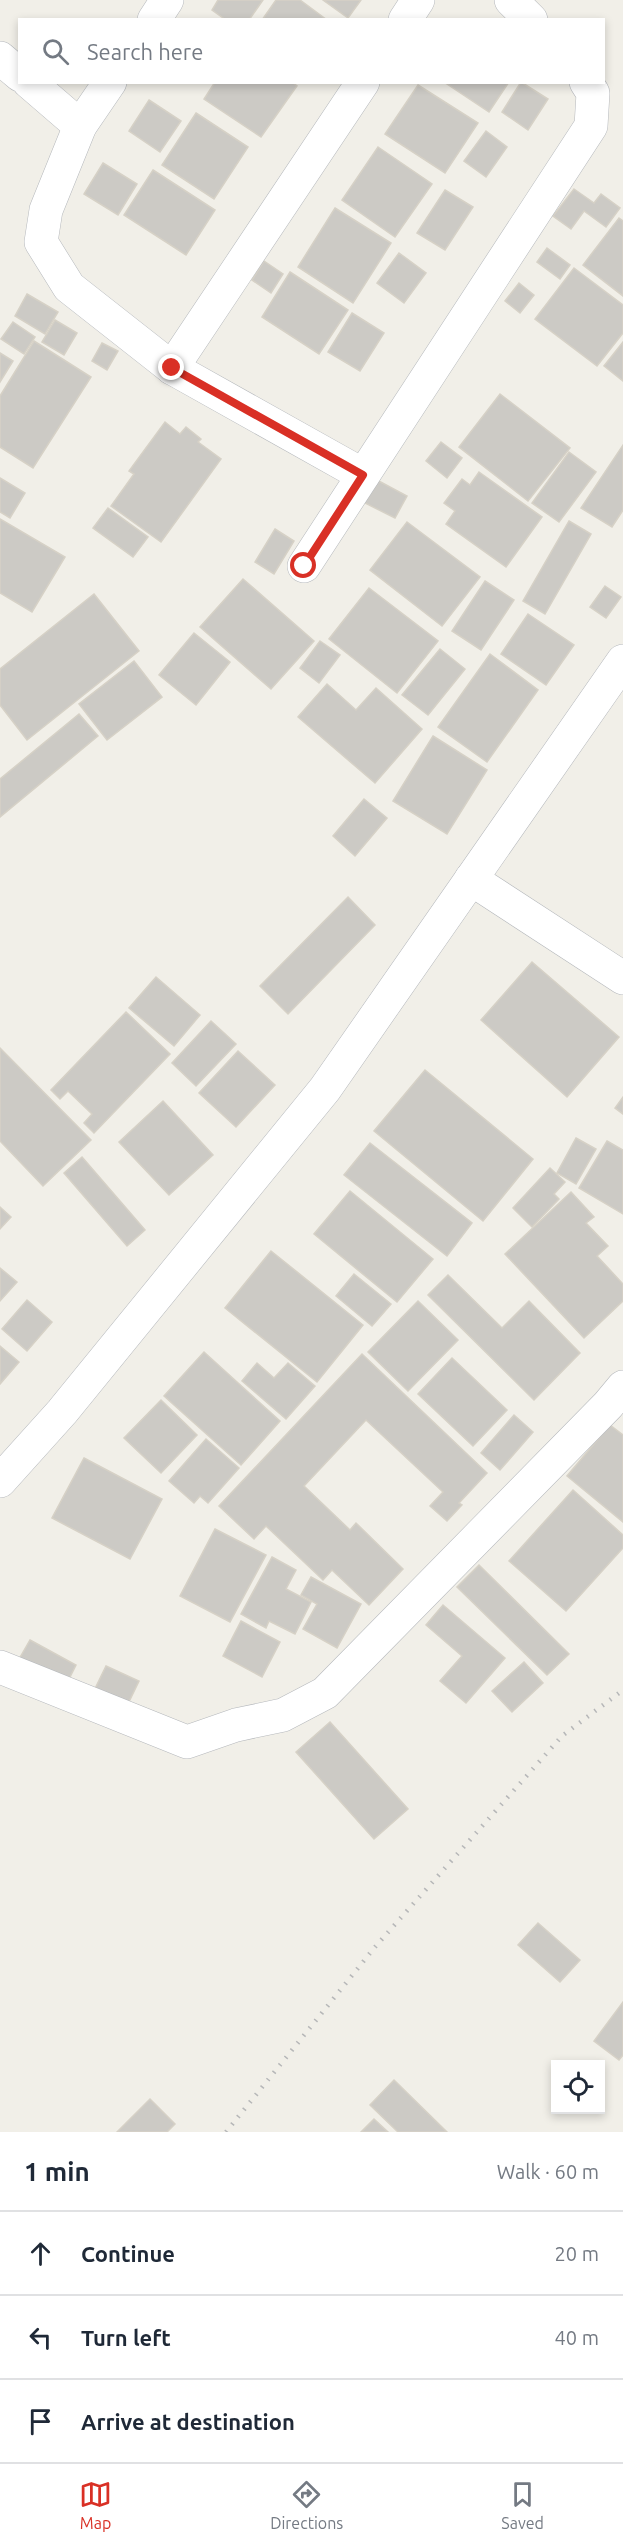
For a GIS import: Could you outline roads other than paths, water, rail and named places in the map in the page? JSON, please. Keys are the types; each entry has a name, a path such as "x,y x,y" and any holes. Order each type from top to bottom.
{"street":[{"path":"154,18 167,0"},
{"path":"406,18 418,0"},
{"path":"511,0 529,18"},
{"path":"0,58 18,73"},
{"path":"31,84 80,126"},
{"path":"109,84 80,126 46,210 41,242 69,287 172,368 363,475"},
{"path":"172,368 362,84"},
{"path":"304,566 591,126 593,93 587,84"},
{"path":"0,1481 62,1412 325,1089 623,661"},
{"path":"471,879 623,978"},
{"path":"0,1667 187,1742 236,1725 283,1715 325,1693 608,1405 623,1387"}],"railway":[{"path":"226,2132 375,1947 562,1736 623,1690"}]}
